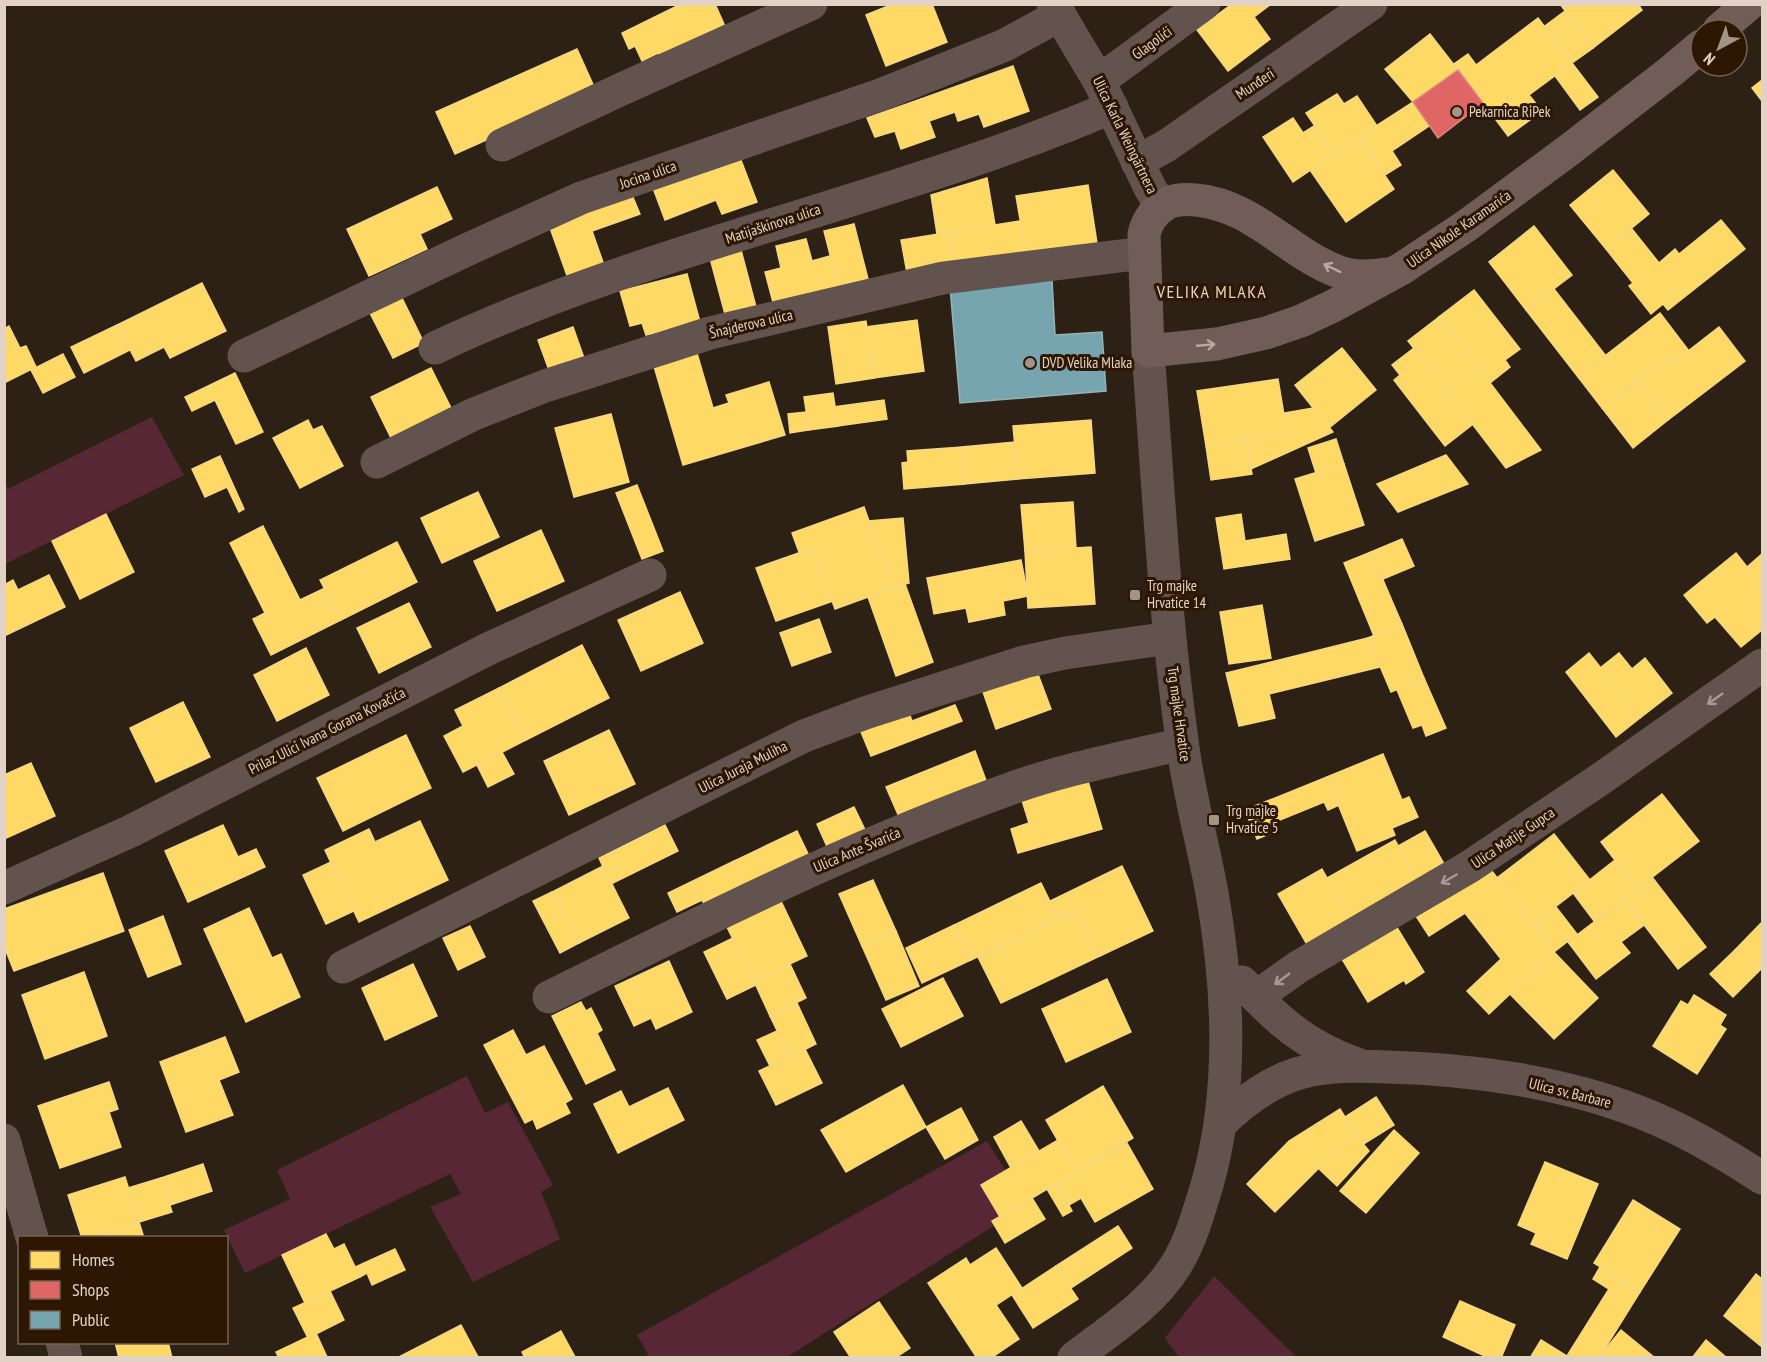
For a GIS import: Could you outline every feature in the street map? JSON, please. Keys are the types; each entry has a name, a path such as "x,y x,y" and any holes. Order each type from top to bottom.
{"main road":[{"path":"1733,18 1749,4"},
{"name":"Ulica Nikole Karamarića","path":"1148,351 1217,344 1266,333 1301,321 1333,306 1414,262 1513,192 1689,56"},
{"name":"Ulica Karla Weingärtnera","path":"1161,207 1172,201 1185,199 1222,205 1244,213 1311,258 1338,272 1369,277 1389,274"},
{"name":"Trg majke Hrvatice","path":"1148,351 1145,226 1161,207"}],"street":[{"path":"502,145 811,4"},
{"name":"Glagolići","path":"1106,94 1204,4"},
{"name":"Munđeri","path":"1137,162 1166,146 1371,4"},
{"name":"Ulica Karla Weingärtnera","path":"1057,10 1106,94 1137,162 1161,207"},
{"name":"Jocina ulica","path":"244,356 581,198 880,95 1005,45 1057,10"},
{"name":"Matijaškinova ulica","path":"435,348 493,320 607,278 931,174 1072,124 1106,94"},
{"name":"Šnajderova ulica","path":"377,462 474,414 514,398 556,382 710,333 943,278 1144,253"},
{"name":"Trg majke Hrvatice","path":"1074,1358 1148,1299 1176,1264 1195,1222 1214,1158 1221,1123 1226,1065 1221,950 1212,891 1182,744 1169,638 1148,351"},
{"name":"Prilaz Ulici Ivana Gorana Kovačića","path":"4,888 131,831 490,648 650,575"},
{"name":"Ulica Juraja Muliha","path":"343,966 804,736 865,713 1024,662 1065,653 1169,638"},
{"name":"Ulica Matije Gupca","path":"1256,998 1298,967 1469,867 1602,778 1762,665"},
{"name":"Ulica Ante Švarića","path":"549,997 824,863 904,830 1017,786 1084,767 1182,744"},
{"name":"Ulica sv. Barbare","path":"1221,950 1239,979 1256,998 1295,1033 1328,1053 1361,1065"},
{"name":"Ulica sv. Barbare","path":"1221,1123 1244,1102 1267,1086 1290,1076 1319,1068 1361,1065 1490,1075 1570,1090 1642,1113 1715,1148 1762,1178"},
{"path":"4,1140 31,1236"}],"shaded area":[{"path":"152,417 184,475 5,564 5,482 8,489"},
{"path":"467,1076 485,1113 508,1102 553,1185 541,1192 560,1239 473,1282 430,1207 461,1194 450,1174 245,1273 224,1230 290,1199 277,1170"},
{"path":"987,1141 1006,1171 981,1185 1000,1217 995,1225 787,1357 644,1357 648,1354 637,1335"},
{"path":"1214,1276 1296,1357 1179,1357 1165,1338"}],"building: Homes":[{"path":"681,4 715,4 727,31 663,63 658,53 642,61 635,46 629,49 622,33"},
{"path":"893,4 932,4 947,42 886,66 866,15"},
{"path":"1232,4 1271,4 1254,17 1270,39 1228,71 1197,30"},
{"path":"1560,4 1638,4 1642,10 1593,48"},
{"path":"1565,11 1593,48 1572,63 1545,26"},
{"path":"1538,18 1572,63 1529,95 1542,111 1508,136 1454,64 1468,54 1476,65"},
{"path":"1430,34 1458,70 1413,102 1385,69"},
{"path":"577,49 596,91 455,154 436,112"},
{"path":"1572,63 1598,97 1580,110 1555,76"},
{"path":"1013,66 1029,111 984,127 979,114 958,121 955,112 929,121 921,99"},
{"path":"1762,80 1762,101 1752,88"},
{"path":"1337,94 1344,104 1357,96 1377,126 1334,154 1306,113"},
{"path":"921,99 935,137 901,149 895,131 875,137 867,118"},
{"path":"1413,102 1429,126 1392,151 1401,165 1385,175 1359,137"},
{"path":"1293,118 1303,133 1314,126 1334,154 1293,182 1263,137"},
{"path":"1359,137 1394,189 1346,222 1310,170"},
{"path":"739,155 757,202 722,214 716,200 665,220 653,188"},
{"path":"1613,170 1649,214 1606,249 1570,205"},
{"path":"987,178 995,225 937,234 931,195"},
{"path":"1088,185 1097,243 1026,254 1016,196"},
{"path":"437,187 452,219 420,234 427,249 369,276 347,229"},
{"path":"632,195 640,214 592,231 605,268 569,281 549,225"},
{"path":"1721,220 1745,249 1668,310 1663,304 1651,314 1629,286 1633,283 1606,249 1632,229 1659,263 1675,249 1679,254"},
{"path":"1020,221 1026,254 956,266 950,232"},
{"path":"854,224 869,283 839,290 824,231"},
{"path":"1534,226 1572,275 1526,310 1489,262"},
{"path":"950,232 956,266 907,273 901,240"},
{"path":"806,239 812,261 830,256 839,290 774,306 765,272 781,268 776,246"},
{"path":"741,250 756,307 725,314 710,258"},
{"path":"687,274 700,322 646,335 642,323 630,326 620,291"},
{"path":"202,283 226,331 170,358 164,347 136,361 117,325"},
{"path":"1554,289 1605,355 1578,377 1526,310"},
{"path":"1474,290 1520,349 1505,360 1510,367 1490,383 1439,317"},
{"path":"400,294 424,343 393,358 368,309"},
{"path":"1660,313 1689,351 1670,365 1665,359 1602,408 1578,377"},
{"path":"1439,317 1478,367 1447,391 1408,341"},
{"path":"917,320 924,371 874,378 866,327"},
{"path":"866,321 874,378 836,384 828,327"},
{"path":"117,325 130,350 84,373 71,347"},
{"path":"9,326 20,348 26,346 36,367 4,383 4,329"},
{"path":"573,327 584,358 549,370 538,340"},
{"path":"1719,327 1745,361 1668,420 1637,381 1665,359 1670,365"},
{"path":"1342,348 1376,390 1329,428 1295,385"},
{"path":"1414,348 1473,424 1445,446 1394,380 1400,375 1392,365"},
{"path":"696,350 713,408 729,403 726,395 769,382 785,435 683,465 653,363"},
{"path":"63,354 75,377 43,393 31,370"},
{"path":"1478,367 1541,450 1506,468 1447,391"},
{"path":"431,368 451,408 391,438 371,397"},
{"path":"235,373 263,432 236,444 215,400 192,411 185,397"},
{"path":"1278,379 1287,433 1206,446 1197,391"},
{"path":"1637,381 1668,420 1633,448 1602,408"},
{"path":"833,393 838,426 809,430 804,397"},
{"path":"884,400 887,419 838,426 834,407"},
{"path":"1313,408 1333,432 1251,469 1246,439 1287,433 1284,413"},
{"path":"806,412 809,430 790,433 788,414"},
{"path":"611,414 629,482 574,497 555,428"},
{"path":"308,420 313,430 322,426 343,466 300,488 273,438"},
{"path":"1091,420 1095,473 1018,479 1013,426"},
{"path":"1246,439 1252,474 1211,480 1206,446"},
{"path":"1336,439 1344,464 1316,473 1308,448"},
{"path":"1015,442 1018,479 965,484 962,447"},
{"path":"962,447 965,484 904,489 902,463 908,462 907,451"},
{"path":"1446,455 1468,484 1398,512 1377,484"},
{"path":"220,456 244,509 239,512 227,487 205,497 192,469"},
{"path":"1344,464 1364,525 1315,541 1295,479"},
{"path":"637,485 663,551 642,559 616,493"},
{"path":"478,492 499,537 442,563 421,518"},
{"path":"1073,502 1076,548 1025,551 1021,505"},
{"path":"864,507 893,588 835,609 813,548 799,552 792,533"},
{"path":"106,514 134,572 80,599 52,541"},
{"path":"1241,514 1245,541 1286,534 1290,559 1224,569 1216,518"},
{"path":"903,518 909,583 893,588 869,521"},
{"path":"263,526 300,600 325,588 341,620 271,655 253,619 265,613 230,543"},
{"path":"541,530 564,581 497,611 474,561"},
{"path":"1402,539 1414,566 1383,579 1371,552"},
{"path":"397,542 417,582 341,620 320,580"},
{"path":"1091,547 1095,604 1028,608 1025,551"},
{"path":"813,548 833,601 776,621 756,568"},
{"path":"1371,552 1402,624 1374,636 1344,563"},
{"path":"1736,553 1762,586 1762,630 1741,647 1715,617 1707,623 1684,595"},
{"path":"1762,554 1762,586 1747,567"},
{"path":"1021,560 1028,596 1003,601 1005,615 969,622 966,608 934,614 927,578"},
{"path":"49,575 65,607 4,636 4,585 13,580 18,590"},
{"path":"905,584 933,662 896,676 868,597"},
{"path":"680,592 703,643 641,671 618,620"},
{"path":"409,603 431,647 379,673 357,628"},
{"path":"1262,605 1271,658 1229,664 1220,612"},
{"path":"819,619 831,652 792,666 780,633"},
{"path":"1402,624 1424,678 1391,692 1368,638"},
{"path":"1368,638 1380,667 1269,694 1275,718 1239,726 1226,673"},
{"path":"582,645 609,698 526,740 499,688"},
{"path":"306,648 329,695 277,721 254,675"},
{"path":"1589,653 1640,718 1616,737 1566,672"},
{"path":"1619,653 1632,669 1645,658 1672,693 1640,718 1600,668"},
{"path":"1036,669 1051,709 996,729 982,689"},
{"path":"1424,678 1446,728 1426,736 1422,725 1413,728 1397,690"},
{"path":"499,688 526,740 463,772 444,736 463,726 455,710"},
{"path":"183,702 210,757 156,782 130,728"},
{"path":"955,705 962,721 871,756 861,732 909,713 912,721"},
{"path":"609,730 635,784 569,815 544,761"},
{"path":"406,735 431,788 343,831 317,778"},
{"path":"975,751 987,783 900,819 886,787"},
{"path":"502,752 514,774 488,787 477,765"},
{"path":"1383,754 1402,800 1409,797 1418,817 1392,828 1395,835 1357,851 1327,777"},
{"path":"31,763 55,816 4,839 4,775"},
{"path":"1327,777 1339,805 1328,810 1324,802 1270,824 1274,832 1257,839 1245,810"},
{"path":"1087,778 1102,829 1018,853 1011,829 1029,823 1021,797"},
{"path":"1662,794 1699,841 1637,889 1601,842"},
{"path":"854,807 867,834 829,851 817,824"},
{"path":"420,821 448,880 359,922 325,850 369,829 375,842"},
{"path":"223,825 238,857 256,849 265,867 188,902 165,851"},
{"path":"665,825 678,851 611,884 599,858"},
{"path":"797,831 810,858 747,888 734,861"},
{"path":"1425,831 1447,869 1420,885 1398,846"},
{"path":"1554,834 1590,880 1533,924 1497,878"},
{"path":"1395,840 1420,885 1352,923 1327,878"},
{"path":"1615,860 1637,889 1594,921 1573,893"},
{"path":"734,861 747,888 706,908 702,900 677,912 668,893"},
{"path":"331,862 354,911 326,924 303,875"},
{"path":"603,866 629,918 579,943 552,892"},
{"path":"1122,866 1153,931 1100,956 1077,909 1058,918 1050,901"},
{"path":"1488,866 1554,952 1489,1014 1467,991 1501,959 1465,913 1429,936 1414,913"},
{"path":"1322,869 1352,923 1309,948 1278,894"},
{"path":"103,873 124,931 14,971 4,946 4,909"},
{"path":"1652,877 1706,947 1678,969 1624,899"},
{"path":"873,880 896,931 862,946 839,894"},
{"path":"1041,883 1058,918 971,960 954,925"},
{"path":"552,892 579,943 560,953 533,901"},
{"path":"779,897 807,956 754,981 725,923"},
{"path":"1624,899 1644,925 1621,942 1630,953 1596,979 1568,942"},
{"path":"1556,907 1577,934 1554,952 1533,924"},
{"path":"249,908 272,958 281,954 300,997 246,1022 204,929"},
{"path":"1077,909 1100,956 1001,1003 978,957"},
{"path":"163,916 181,964 148,977 129,930"},
{"path":"1762,922 1762,968 1758,972 1735,950"},
{"path":"954,925 971,960 922,983 906,948"},
{"path":"470,926 485,957 458,970 443,938"},
{"path":"1396,926 1424,972 1406,984 1404,980 1368,1002 1342,959"},
{"path":"896,931 919,986 886,1000 862,946"},
{"path":"733,938 756,985 727,999 704,952"},
{"path":"1735,950 1758,972 1733,997 1710,974"},
{"path":"1554,952 1598,998 1554,1039 1510,994"},
{"path":"669,961 692,1012 656,1029 651,1018 634,1026 615,986"},
{"path":"413,964 437,1016 385,1040 362,988"},
{"path":"790,964 806,998 770,1016 754,981"},
{"path":"84,972 107,1036 45,1059 22,995"},
{"path":"943,978 963,1016 901,1047 882,1009"},
{"path":"1107,979 1131,1032 1066,1062 1042,1009"},
{"path":"1694,995 1726,1015 1720,1025 1726,1029 1697,1074 1653,1046 1681,1001 1688,1005"},
{"path":"581,1002 586,1011 591,1008 602,1030 597,1033 615,1070 586,1084 552,1016"},
{"path":"797,1003 816,1044 790,1057 770,1016"},
{"path":"513,1030 526,1055 544,1046 572,1099 565,1103 570,1113 537,1129 533,1119 525,1123 484,1045"},
{"path":"777,1031 790,1057 770,1066 757,1040"},
{"path":"225,1037 239,1072 219,1080 233,1115 186,1132 160,1062"},
{"path":"805,1049 822,1083 776,1105 759,1071"},
{"path":"109,1082 118,1109 109,1112 121,1147 60,1168 38,1106"},
{"path":"903,1085 926,1127 846,1172 821,1130"},
{"path":"1103,1086 1133,1138 1076,1172 1046,1120"},
{"path":"668,1088 684,1120 618,1153 594,1104 621,1091 629,1107"},
{"path":"1376,1097 1394,1125 1362,1145 1345,1117"},
{"path":"961,1108 978,1140 945,1159 926,1127"},
{"path":"1340,1109 1356,1135 1316,1166 1318,1169 1275,1212 1247,1184 1289,1141"},
{"path":"1021,1121 1039,1151 1011,1168 994,1137"},
{"path":"1394,1130 1419,1153 1366,1213 1340,1191"},
{"path":"1356,1135 1369,1151 1337,1186 1316,1166"},
{"path":"1058,1140 1076,1172 1000,1217 981,1185"},
{"path":"1127,1143 1153,1189 1095,1222 1081,1198 1069,1205 1057,1183"},
{"path":"1545,1162 1598,1184 1567,1259 1531,1244 1536,1233 1518,1225"},
{"path":"203,1164 212,1191 170,1205 161,1178"},
{"path":"125,1177 139,1222 96,1236 81,1236 68,1195"},
{"path":"161,1178 172,1212 139,1222 128,1188"},
{"path":"1057,1183 1072,1211 1063,1216 1047,1189"},
{"path":"1032,1198 1045,1219 1005,1243 992,1221"},
{"path":"1633,1200 1680,1229 1640,1292 1594,1263"},
{"path":"139,1222 143,1236 96,1236"},
{"path":"1118,1226 1132,1248 1071,1288 1056,1266"},
{"path":"326,1234 334,1249 344,1244 360,1277 305,1303 282,1255"},
{"path":"996,1248 1022,1288 996,1305 1019,1339 991,1358 977,1358 928,1283 966,1258 970,1265"},
{"path":"395,1249 405,1270 372,1285 367,1273 360,1277 355,1267"},
{"path":"1056,1266 1078,1299 1033,1328 1012,1295"},
{"path":"1600,1267 1640,1292 1599,1358 1569,1358 1567,1356 1609,1289 1593,1279"},
{"path":"1756,1274 1762,1279 1762,1347 1724,1316"},
{"path":"330,1291 344,1320 308,1338 293,1308"},
{"path":"1460,1301 1515,1325 1501,1358 1489,1358 1443,1337"},
{"path":"879,1302 910,1348 895,1358 851,1358 834,1332"},
{"path":"461,1325 478,1357 397,1358"},
{"path":"1621,1330 1655,1358 1603,1358 1600,1356"},
{"path":"561,1331 575,1357 525,1358 522,1352"},
{"path":"316,1333 327,1357 279,1358 276,1352"},
{"path":"1541,1340 1567,1356 1569,1358 1530,1358"},
{"path":"1706,1340 1727,1358 1692,1358"},
{"path":"116,1344 168,1344 172,1358 119,1358"}],"building: Shops":[{"path":"1458,70 1483,103 1438,138 1413,102"}],"building: Public":[{"name":"DVD Velika Mlaka","path":"1052,280 1055,335 1102,332 1106,391 960,403 950,287"}],"place":[{"name":"Pekarnica RiPek","path":"1457,112"},
{"name":"DVD Velika Mlaka","path":"1030,363"},
{"name":"Trg majke Hrvatice 14","path":"1135,595"},
{"name":"Trg majke Hrvatice 5","path":"1214,820"}],"district":[{"name":"VELIKA MLAKA","path":"1212,292"}]}
